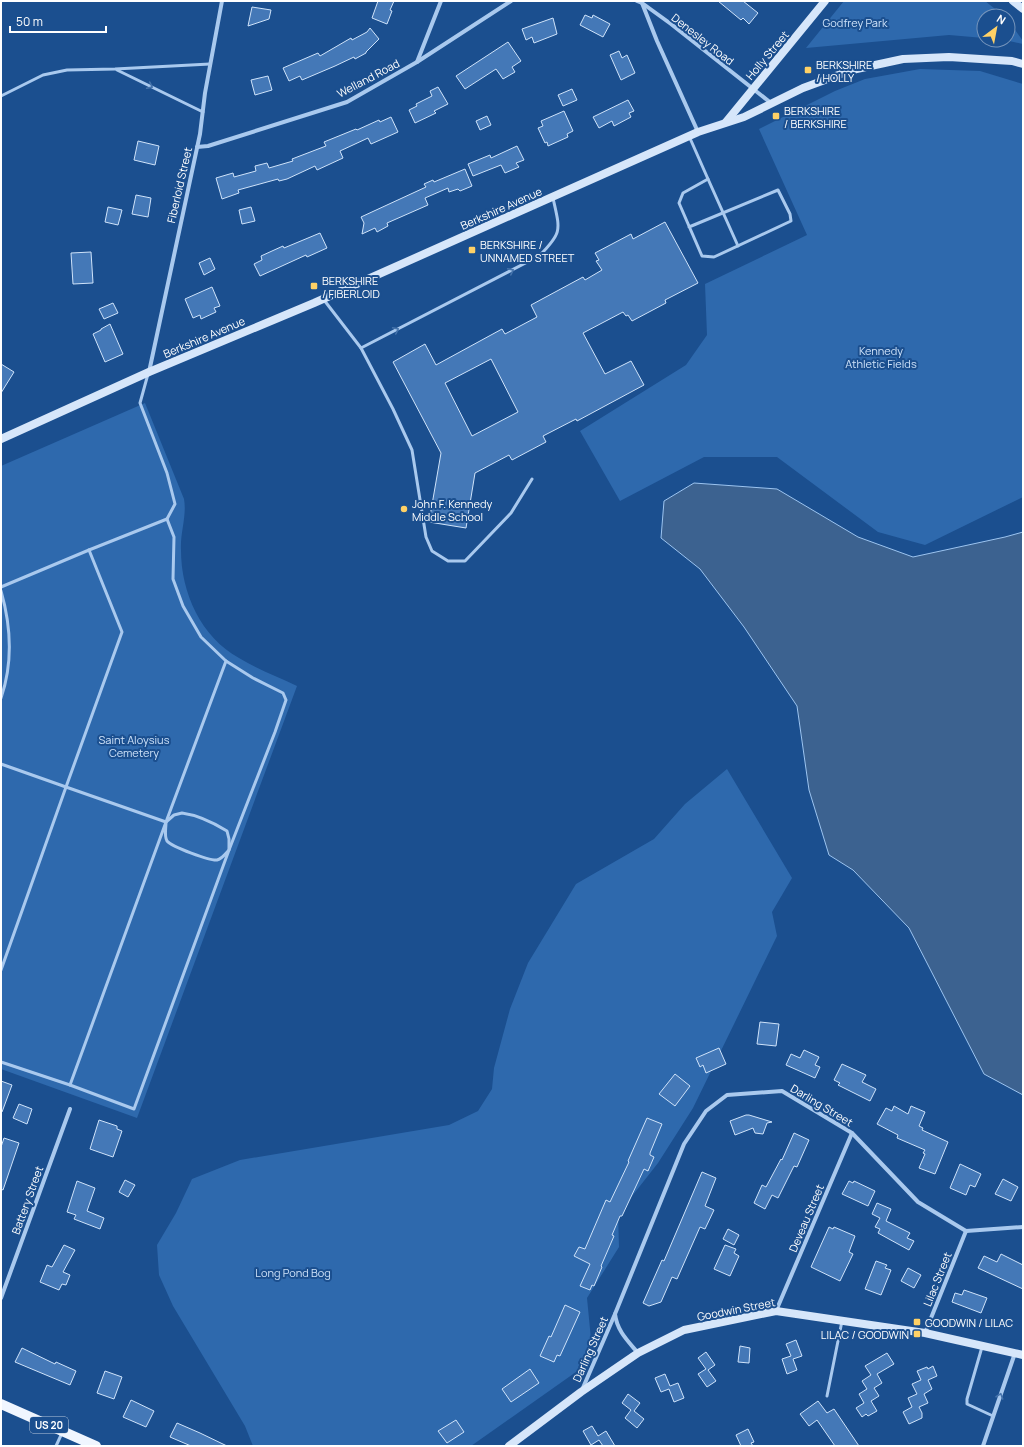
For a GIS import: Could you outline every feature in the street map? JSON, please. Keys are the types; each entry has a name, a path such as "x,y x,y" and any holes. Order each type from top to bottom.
{"main road":[{"name":"Holly Street","path":"726,123 752,89 825,1"},
{"path":"1013,1 1023,9"},
{"name":"Berkshire Avenue","path":"1,440 149,372 324,299 698,132 744,117 803,88 852,70 903,59 949,56 1012,61 1023,64"},
{"name":"Goodwin Street","path":"509,1446 581,1392 638,1354 684,1330 776,1311 925,1333 1019,1354"},
{"name":"US 20","path":"1,1404 96,1446"}],"street":[{"name":"Fiberloid Street","path":"149,372 197,147 222,1"},
{"path":"417,62 441,1"},
{"name":"Welland Road","path":"197,147 208,146 348,102 417,62 511,1"},
{"name":"Denesley Road","path":"637,1 641,2 670,24 771,104"},
{"path":"641,2 698,132"},
{"name":"Darling Street","path":"581,1392 615,1314 684,1144 706,1110 727,1095 782,1091 852,1133 918,1202 966,1231"},
{"name":"Battery Street","path":"1,1298 70,1109"},
{"name":"Deveau Street","path":"776,1311 852,1133"},
{"path":"966,1231 1023,1227"},
{"name":"Lilac Street","path":"925,1333 966,1231"},
{"name":"Darling Street","path":"615,1314 620,1332 626,1337 638,1354"},
{"path":"983,1446 993,1416 1019,1354"}],"lane":[{"path":"1,96 43,75 67,70 210,64"},
{"path":"115,69 203,112"},
{"path":"689,136 738,246"},
{"path":"689,227 778,190 790,214 791,221 714,257 702,256 689,227 679,203 683,193 708,179"},
{"path":"361,348 539,256 554,241 559,225 552,197"},
{"path":"324,299 361,348 393,409 412,450 426,537 432,551 448,561 465,561 511,512 532,479"},
{"path":"1,587 167,519 175,504 167,473 140,403 149,372"},
{"path":"1,1062 70,1085 134,1109 286,700 283,694 226,661 201,637 184,606 174,579 174,537 167,519"},
{"path":"1,970 122,632 89,550"},
{"path":"1,591 6,609 9,636 8,664 5,686 1,698"},
{"path":"70,1085 226,661"},
{"path":"1,764 166,822"},
{"path":"182,813 189,814 221,827 227,831 229,850 221,859 216,860 174,846 168,842 165,837 166,822 174,815 182,813"},
{"path":"826,1396 842,1321"},
{"path":"983,1346 967,1399 967,1404 993,1416"},
{"path":"56,1446 63,1431"}],"green space":[{"name":"Godfrey Park","path":"844,1 985,1 994,8 976,8 976,37 949,35 806,48"},
{"path":"1016,31 1023,41 1023,44 1016,42"},
{"name":"Kennedy Athletic Fields","path":"920,69 980,71 1023,84 1023,497 925,545 878,532 777,457 704,457 620,501 580,431 686,365 707,335 705,284 807,235 759,129 835,91 865,79"},
{"name":"Saint Aloysius Cemetery","path":"145,403 184,499 185,512 181,544 182,566 189,598 196,612 204,626 226,649 253,666 297,686 137,1118 1,1069 1,466"},
{"name":"Long Pond Bog","path":"727,769 792,878 772,912 777,936 693,1108 658,1163 618,1214 619,1247 587,1298 593,1360 471,1446 253,1446 245,1426 173,1306 159,1275 157,1245 176,1213 192,1179 240,1160 449,1125 478,1111 492,1089 494,1068 510,1009 528,963 576,884 654,839 685,804"}],"shaded area":[{"path":"694,483 777,489 858,537 913,557 1023,532 1023,1095 984,1074 909,928 853,870 829,855 809,790 797,706 744,627 700,569 661,538 664,501"}],"building":[{"path":"378,1 394,1 390,10 392,11 387,24 372,18"},
{"path":"718,1 743,1 758,13 749,24 743,18 741,20"},
{"path":"252,7 271,10 269,19 248,26"},
{"path":"585,15 592,18 593,15 610,24 603,37 580,25"},
{"path":"553,18 557,34 534,43 532,37 526,40 522,29"},
{"path":"370,28 379,39 366,53 355,59 354,57 302,80 300,76 289,81 283,68 318,53 320,56 351,38 352,40 367,32"},
{"path":"508,42 521,61 512,67 515,72 503,79 496,69 465,89 456,76"},
{"path":"619,51 622,58 627,55 635,73 621,80 610,55"},
{"path":"268,76 272,90 255,95 251,80"},
{"path":"438,87 448,104 434,111 436,113 415,123 409,110 417,106 416,104 432,96 430,91"},
{"path":"572,89 577,100 563,106 558,95"},
{"path":"628,100 634,111 629,113 631,117 614,126 612,121 599,128 593,117"},
{"path":"564,111 573,131 567,134 568,137 548,146 538,128 543,126 541,121"},
{"path":"487,116 491,125 480,130 476,121"},
{"path":"391,117 398,132 371,144 368,138 340,151 343,158 317,170 315,166 287,179 279,181 278,179 238,190 239,193 222,199 216,178 233,173 234,177 256,171 255,166 267,163 269,168 293,161 292,159 326,146 324,142 379,120 380,122"},
{"path":"138,141 159,146 155,165 134,160"},
{"path":"517,146 524,160 516,163 519,167 505,173 501,165 473,176 468,164 490,155 491,158"},
{"path":"465,169 472,186 460,191 458,189 449,192 448,188 425,198 428,205 387,223 388,226 377,232 375,228 362,234 364,223 361,217 426,187 424,184 433,180 434,182"},
{"path":"136,195 151,198 148,217 132,214"},
{"path":"108,207 122,210 118,225 105,222"},
{"path":"251,207 255,221 242,224 239,210"},
{"path":"665,222 698,283 665,300 666,303 632,321 628,315 626,316 623,312 583,333 605,374 631,361 644,385 577,421 576,419 543,436 546,442 512,460 509,455 475,473 466,528 429,522 441,453 393,362 425,344 436,365 502,329 505,334 537,317 531,305 583,277 585,280 602,270 596,261 599,260 595,253 631,234 633,239","holes":["491,359 518,412 472,436 445,383"]},
{"path":"320,233 327,248 307,257 306,255 260,276 254,264 262,260 261,256 283,246 284,248"},
{"path":"91,252 93,283 73,284 71,253"},
{"path":"210,258 215,269 204,275 199,263"},
{"path":"212,287 220,306 214,308 216,312 201,319 200,315 193,318 185,299"},
{"path":"113,303 118,313 104,319 99,309"},
{"path":"110,324 123,354 105,362 93,334"},
{"path":"1,364 14,372 1,393"},
{"path":"760,1022 779,1024 776,1046 757,1044"},
{"path":"719,1048 726,1064 706,1073 703,1065 700,1067 696,1058"},
{"path":"804,1050 819,1057 815,1065 820,1067 815,1078 786,1065 791,1054 800,1058"},
{"path":"842,1064 866,1075 862,1082 876,1089 870,1101 838,1085 840,1083 834,1080"},
{"path":"675,1074 690,1086 675,1106 659,1094"},
{"path":"1,1081 12,1085 2,1112 1,1112"},
{"path":"19,1104 32,1109 27,1124 13,1118"},
{"path":"894,1106 908,1114 911,1106 925,1112 919,1126 923,1128 922,1130 948,1142 935,1174 919,1168 925,1154 923,1153 925,1150 897,1138 898,1135 877,1124 886,1108 892,1111"},
{"path":"746,1115 772,1122 767,1123 763,1134 755,1133 753,1128 735,1135 730,1121"},
{"path":"647,1118 662,1124 650,1153 650,1155 654,1157 648,1171 644,1169 622,1216 620,1216 612,1235 614,1236 601,1266 602,1267 594,1286 592,1285 590,1290 580,1286 590,1264 574,1256 579,1247 585,1249 606,1200 610,1202 629,1162 628,1161"},
{"path":"99,1120 117,1126 117,1129 122,1131 113,1157 90,1149"},
{"path":"794,1133 809,1140 797,1167 794,1166 778,1198 772,1195 765,1209 754,1203 762,1185 766,1187 781,1159 782,1160"},
{"path":"4,1138 19,1143 3,1190 1,1189 1,1147"},
{"path":"960,1164 981,1174 975,1187 970,1185 966,1195 950,1188"},
{"path":"702,1172 716,1178 705,1206 714,1210 705,1229 700,1227 677,1279 672,1277 661,1302 649,1306 643,1303 662,1260 664,1261"},
{"path":"1003,1179 1018,1187 1011,1201 995,1194"},
{"path":"125,1180 135,1185 128,1197 119,1192"},
{"path":"77,1181 95,1188 87,1211 104,1218 100,1229 74,1219 76,1215 67,1212"},
{"path":"849,1181 853,1183 854,1181 875,1191 868,1206 842,1194"},
{"path":"877,1203 891,1209 886,1221 910,1233 907,1238 914,1241 909,1250 878,1233 880,1229 875,1227 880,1218 872,1214"},
{"path":"829,1227 833,1229 834,1227 855,1236 849,1252 853,1254 840,1281 811,1267"},
{"path":"728,1229 739,1235 734,1245 723,1239"},
{"path":"64,1245 75,1250 63,1272 70,1275 66,1285 62,1284 59,1290 40,1282 47,1265 52,1267"},
{"path":"725,1245 736,1249 734,1253 739,1256 730,1276 714,1269"},
{"path":"1001,1254 1023,1265 1023,1289 978,1268 984,1256 997,1262"},
{"path":"876,1261 887,1265 885,1268 891,1270 881,1295 865,1289"},
{"path":"908,1268 921,1275 914,1288 901,1281"},
{"path":"964,1290 987,1298 981,1313 952,1302 955,1293 962,1295"},
{"path":"565,1305 580,1312 560,1356 557,1355 554,1362 540,1356 549,1336 551,1337"},
{"path":"796,1340 802,1356 793,1359 797,1370 787,1374 782,1359 791,1356 786,1344"},
{"path":"740,1346 750,1348 749,1363 738,1362"},
{"path":"22,1348 55,1364 56,1362 76,1371 70,1385 15,1362"},
{"path":"706,1352 715,1365 708,1370 716,1381 707,1387 698,1374 706,1369 698,1358"},
{"path":"887,1353 894,1364 877,1374 882,1383 874,1388 879,1396 871,1401 877,1411 868,1416 866,1414 862,1417 856,1408 864,1403 859,1394 867,1389 862,1381 871,1375 865,1366"},
{"path":"933,1366 937,1376 928,1380 932,1389 924,1394 928,1403 919,1407 922,1413 922,1418 909,1424 903,1412 912,1407 908,1398 917,1394 912,1384 921,1380 917,1371 927,1367 928,1369"},
{"path":"530,1369 539,1383 511,1402 502,1389"},
{"path":"105,1371 122,1377 114,1399 97,1393"},
{"path":"665,1374 670,1386 678,1383 684,1398 674,1402 669,1389 661,1392 655,1378"},
{"path":"628,1394 640,1403 634,1411 644,1419 637,1428 625,1418 631,1410 622,1403"},
{"path":"131,1400 154,1411 146,1427 123,1417"},
{"path":"818,1401 827,1413 834,1409 859,1446 835,1446 817,1420 809,1426 800,1414"},
{"path":"456,1420 464,1432 447,1443 438,1431"},
{"path":"177,1423 227,1446 191,1446 170,1437"},
{"path":"592,1426 598,1436 606,1431 615,1446 603,1446 599,1440 591,1445 583,1431"},
{"path":"748,1429 754,1442 751,1443 753,1446 741,1446 736,1435"}],"place":[{"name":"BERKSHIRE / HOLLY","path":"808,70"},
{"name":"BERKSHIRE / BERKSHIRE","path":"776,116"},
{"name":"BERKSHIRE / UNNAMED STREET","path":"472,250"},
{"name":"BERKSHIRE / FIBERLOID","path":"314,286"},
{"name":"John F. Kennedy Middle School","path":"404,509"},
{"name":"GOODWIN / LILAC","path":"917,1322"},
{"name":"LILAC / GOODWIN","path":"917,1334"}]}
